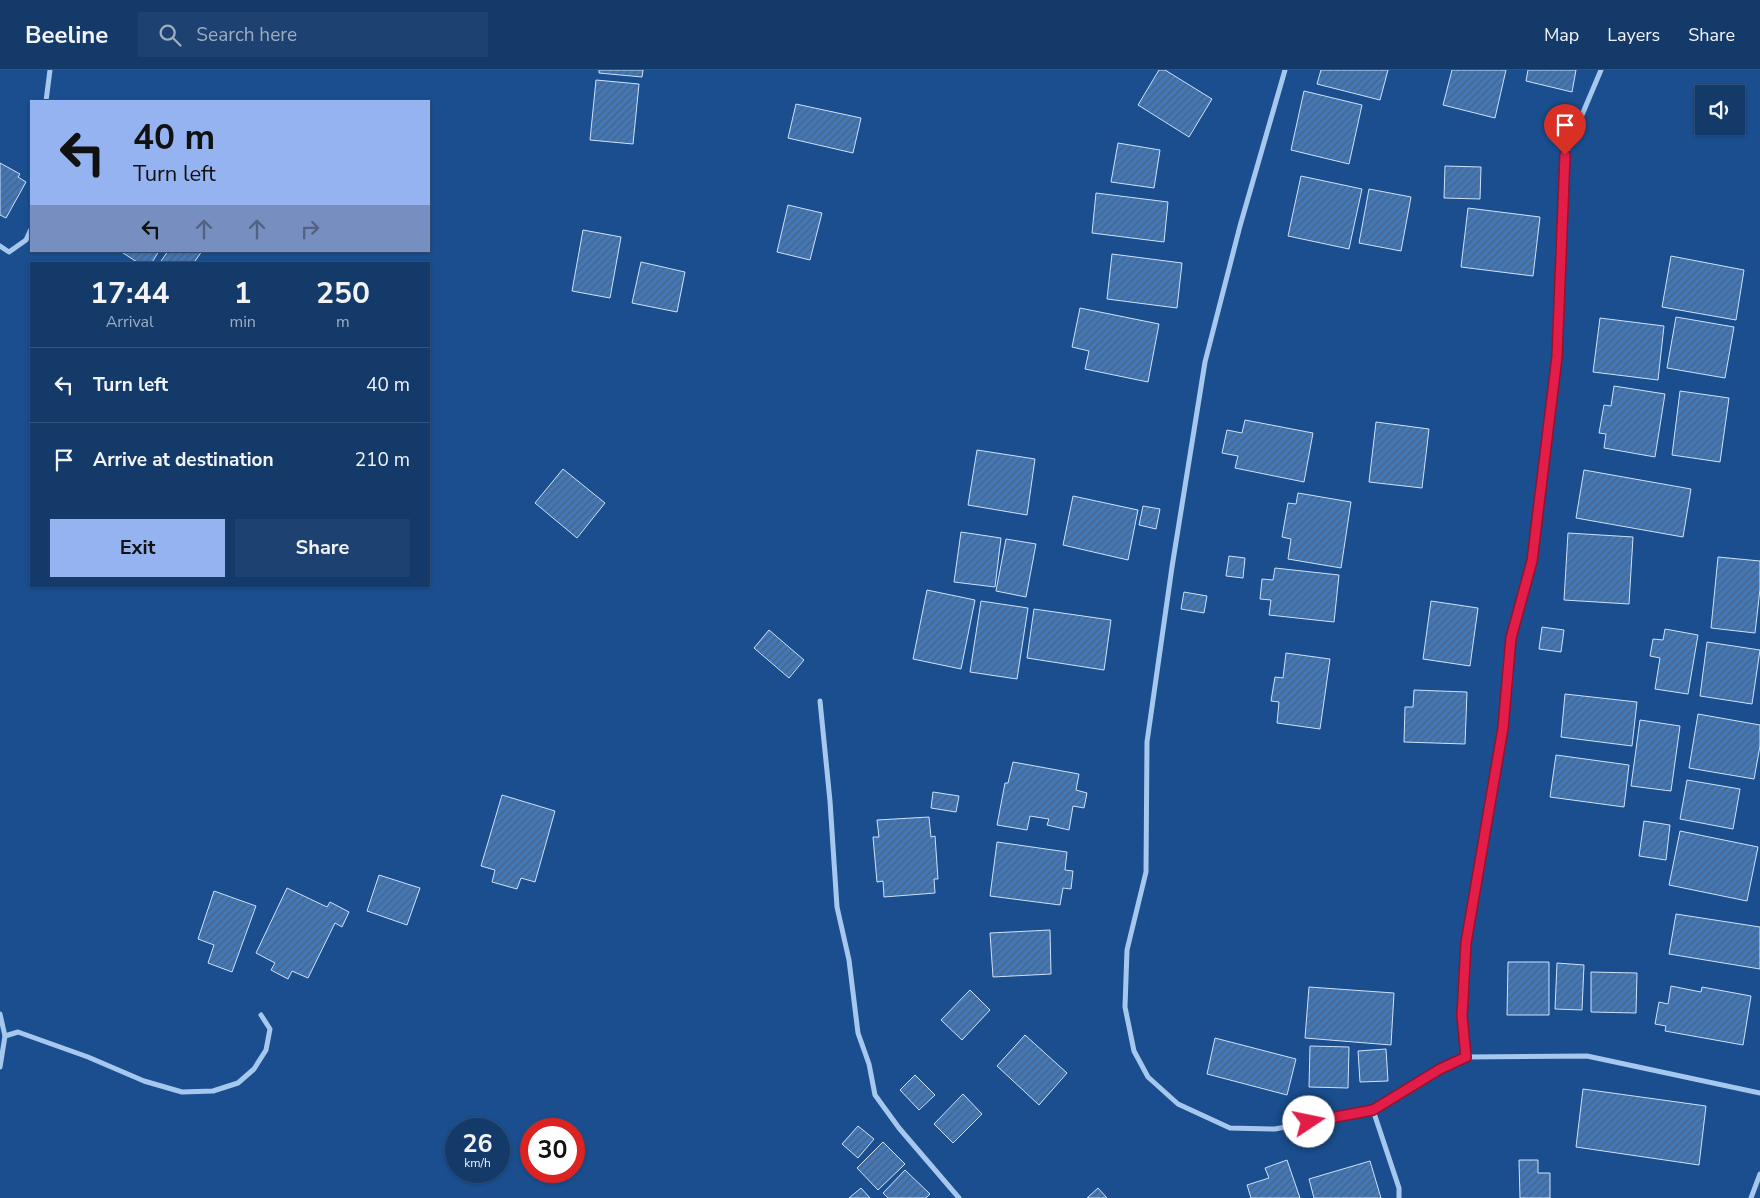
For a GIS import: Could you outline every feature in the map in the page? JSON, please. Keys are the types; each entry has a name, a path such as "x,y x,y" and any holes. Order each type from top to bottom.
{"street":[{"path":"46,100 50,70"},
{"path":"1286,70 1240,226 1205,362 1172,567 1147,742 1146,872 1128,950 1125,1007 1134,1051 1148,1077 1178,1104 1230,1128 1275,1129 1373,1110 1440,1069 1466,1057 1587,1056 1760,1093"},
{"path":"1466,1057 1462,1016 1466,943 1503,728 1511,638 1532,561 1557,357 1565,155 1601,70"},
{"path":"0,246 9,252 26,240 30,231"},
{"path":"820,701 838,907 849,960 858,1033 869,1064 875,1095 899,1128 959,1198"},
{"path":"0,1014 5,1036 0,1067"},
{"path":"5,1036 18,1032 88,1057 144,1081 182,1092 213,1091 238,1083 254,1069 266,1050 270,1029 261,1015"},
{"path":"1373,1110 1399,1188 1399,1198"},
{"path":"1751,1198 1760,1174"}],"building":[{"path":"599,70 643,70 642,77 599,73"},
{"path":"1159,70 1165,70 1212,99 1189,137 1138,105"},
{"path":"1321,70 1388,70 1380,100 1317,84"},
{"path":"1452,70 1506,70 1495,118 1443,105"},
{"path":"1528,70 1576,70 1572,92 1526,81"},
{"path":"596,80 639,84 633,144 590,140"},
{"path":"1304,91 1362,105 1349,164 1291,150"},
{"path":"796,104 861,118 853,153 788,138"},
{"path":"1118,143 1160,150 1154,188 1111,182"},
{"path":"0,163 20,174 18,177 26,182 6,218 0,215"},
{"path":"1445,166 1481,167 1480,199 1444,198"},
{"path":"1301,176 1362,189 1349,249 1288,236"},
{"path":"1369,189 1411,197 1401,251 1359,243"},
{"path":"1096,193 1168,202 1164,242 1092,233"},
{"path":"788,205 822,213 810,260 777,252"},
{"path":"1468,208 1540,217 1533,276 1461,267"},
{"path":"583,230 621,237 610,298 572,291"},
{"path":"122,252 158,252 152,262 137,262"},
{"path":"167,252 201,252 194,262 160,262"},
{"path":"1112,254 1182,263 1177,308 1107,299"},
{"path":"1671,256 1744,270 1736,320 1662,307"},
{"path":"641,262 685,272 677,312 632,303"},
{"path":"1080,308 1159,324 1148,382 1085,369 1089,351 1072,347"},
{"path":"1676,317 1734,327 1725,378 1667,368"},
{"path":"1600,318 1664,326 1658,380 1593,372"},
{"path":"1614,386 1665,394 1655,457 1604,448 1606,434 1599,433 1604,405 1611,406"},
{"path":"1680,391 1729,398 1720,462 1672,455"},
{"path":"1245,420 1313,433 1304,482 1235,468 1238,456 1222,453 1227,430 1242,433"},
{"path":"1376,422 1429,429 1422,488 1369,482"},
{"path":"977,450 1035,459 1027,515 968,505"},
{"path":"563,469 605,503 577,538 535,503"},
{"path":"1584,470 1691,489 1683,537 1576,518"},
{"path":"1298,493 1351,502 1341,568 1288,559 1291,539 1282,537 1288,503 1296,504"},
{"path":"1073,496 1138,510 1128,560 1063,545"},
{"path":"1143,506 1160,509 1156,529 1139,525"},
{"path":"961,532 1001,538 995,587 954,582"},
{"path":"1568,533 1633,537 1629,604 1564,600"},
{"path":"1006,539 1036,544 1026,597 996,591"},
{"path":"1229,556 1245,558 1243,578 1226,576"},
{"path":"1718,557 1760,561 1760,589 1755,633 1711,628"},
{"path":"1275,568 1339,575 1334,622 1269,615 1271,600 1260,599 1262,579 1273,580"},
{"path":"927,590 975,600 961,669 913,659"},
{"path":"1184,592 1207,596 1204,613 1181,609"},
{"path":"981,601 1028,608 1017,679 970,672"},
{"path":"1431,601 1478,608 1470,666 1423,659"},
{"path":"1034,609 1111,620 1104,670 1027,658"},
{"path":"1542,627 1564,630 1561,652 1539,649"},
{"path":"1665,629 1698,635 1688,694 1655,689 1660,658 1650,656 1653,639 1663,640"},
{"path":"769,630 804,660 789,678 754,648"},
{"path":"1707,642 1760,650 1752,704 1700,696"},
{"path":"1286,653 1330,659 1320,729 1277,723 1279,702 1271,701 1275,677 1283,678"},
{"path":"1414,690 1467,692 1465,744 1404,742 1405,707 1413,707"},
{"path":"1565,694 1637,702 1632,746 1561,737"},
{"path":"1698,714 1760,725 1760,746 1754,779 1689,768"},
{"path":"1640,720 1680,726 1671,791 1631,786"},
{"path":"1556,755 1629,765 1624,807 1550,797"},
{"path":"1013,762 1079,774 1076,790 1087,793 1084,808 1073,806 1069,830 1047,825 1049,819 1030,816 1027,830 997,825 1005,783 1008,783"},
{"path":"1687,780 1740,789 1733,829 1680,819"},
{"path":"933,792 959,796 956,812 931,808"},
{"path":"502,795 555,811 535,882 521,878 517,889 492,882 495,870 481,866"},
{"path":"929,817 931,837 935,836 938,879 934,879 935,893 884,897 883,881 877,882 873,837 879,837 877,820"},
{"path":"1644,821 1670,825 1666,860 1639,856"},
{"path":"1680,831 1758,847 1747,901 1669,885"},
{"path":"997,842 1067,852 1065,870 1073,871 1071,889 1063,888 1060,905 990,896"},
{"path":"379,875 420,888 407,925 367,911"},
{"path":"287,888 327,907 330,902 349,912 342,927 335,923 308,978 292,971 288,979 271,970 275,963 256,953"},
{"path":"214,891 256,906 232,972 208,963 214,945 198,939"},
{"path":"1676,914 1760,927 1760,969 1669,954"},
{"path":"1050,930 1051,974 993,977 990,933"},
{"path":"1508,962 1549,962 1549,1015 1507,1015"},
{"path":"1557,963 1584,965 1582,1010 1555,1009"},
{"path":"1591,972 1637,973 1636,1013 1591,1012"},
{"path":"1671,986 1701,992 1702,987 1751,996 1743,1045 1665,1031 1666,1026 1655,1024 1659,1002 1668,1004"},
{"path":"1309,987 1394,993 1391,1045 1305,1038"},
{"path":"970,990 990,1010 962,1040 941,1020"},
{"path":"1025,1035 1067,1073 1039,1105 997,1066"},
{"path":"1215,1038 1296,1059 1287,1095 1207,1074"},
{"path":"1310,1046 1349,1047 1348,1088 1309,1087"},
{"path":"1386,1049 1388,1081 1360,1082 1358,1051"},
{"path":"915,1075 935,1095 919,1110 900,1090"},
{"path":"1583,1089 1706,1106 1699,1165 1576,1147"},
{"path":"963,1094 982,1114 953,1143 934,1124"},
{"path":"858,1126 874,1139 858,1158 842,1144"},
{"path":"883,1142 905,1164 878,1190 857,1168"},
{"path":"1287,1160 1300,1198 1251,1198 1247,1185 1269,1178 1265,1168"},
{"path":"1519,1160 1538,1160 1538,1173 1550,1173 1550,1198 1520,1198"},
{"path":"1370,1161 1381,1198 1314,1198 1309,1179"},
{"path":"905,1170 930,1194 926,1198 888,1198 883,1193"},
{"path":"861,1188 870,1198 849,1198"},
{"path":"1098,1188 1107,1198 1087,1198"}],"route":[{"path":"1309,1122 1373,1110 1440,1069 1466,1057 1462,1016 1466,943 1503,728 1511,638 1532,561 1557,357 1565,155"}]}
